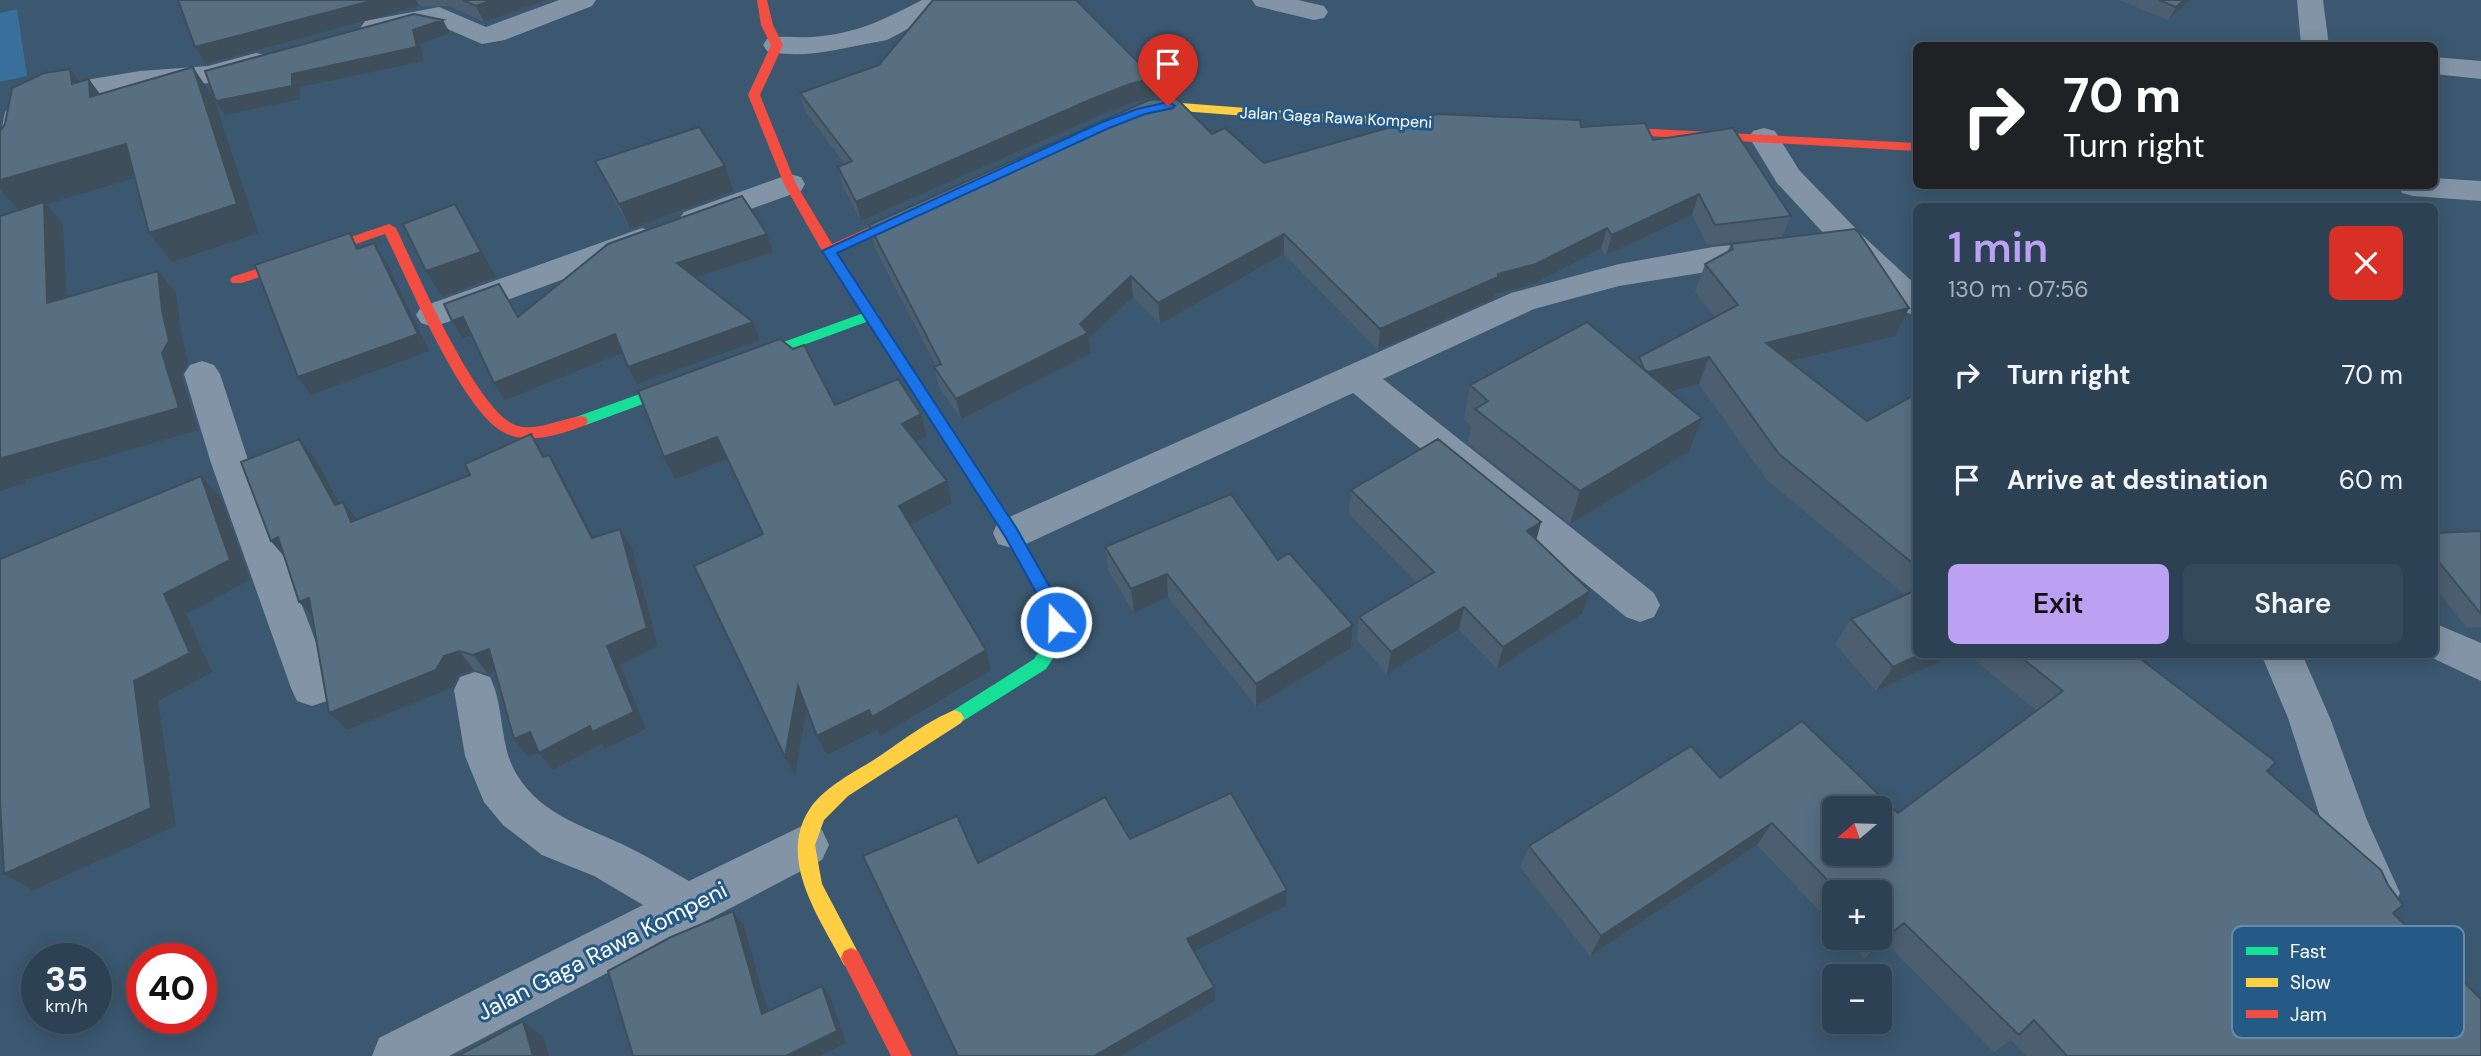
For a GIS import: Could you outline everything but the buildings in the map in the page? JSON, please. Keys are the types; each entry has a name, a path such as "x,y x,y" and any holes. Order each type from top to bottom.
{"street":[{"path":"349,35 420,17 439,15 482,36 495,34 583,0"},
{"path":"762,0 767,25 777,45"},
{"path":"777,45 813,45 877,34 942,0"},
{"path":"1265,0 1314,12"},
{"path":"2310,0 2315,42"},
{"path":"777,45 754,95 790,184 829,251 1012,533 1052,607 1059,637 1040,664 842,790 816,815 806,845 813,886 902,1056"},
{"path":"0,171 12,153 20,111 59,92 140,80 210,74 286,53"},
{"path":"2438,65 2481,70"},
{"name":"Jalan Gaga Rawa Kompeni","path":"1117,121 1142,111 1168,106 1325,118 1474,124"},
{"path":"1582,129 1913,147"},
{"path":"1764,137 1788,176 1851,243 1913,301"},
{"path":"433,315 790,184"},
{"path":"2438,188 2481,191"},
{"path":"829,251 929,206"},
{"path":"237,280 389,228 459,367 488,412 505,428 533,432 561,429 872,315"},
{"path":"1012,533 1523,301 1619,275 1713,258 1851,243"},
{"path":"202,374 230,463 312,688"},
{"path":"1357,377 1640,605"},
{"path":"194,480 230,463"},
{"path":"2438,642 2481,663"},
{"path":"2283,658 2309,718 2345,823 2373,888 2402,926"},
{"path":"475,690 487,756 500,788 519,811 558,840 610,861 689,906"},
{"name":"Jalan Gaga Rawa Kompeni","path":"397,1056 806,845"}],"shaded area":[{"path":"17,9 27,76 0,82 0,13"}],"traffic: fast":[{"path":"581,421 872,315"},
{"path":"907,372 1012,533 1052,607 1059,637 1040,664 955,718"}],"traffic: slow":[{"path":"1134,114 1168,106 1325,118 1460,124"},
{"path":"851,958 813,886 806,845 816,815 842,790 955,718"}],"traffic: jam":[{"path":"762,0 767,25 777,45 754,95 790,184 829,251 907,372"},
{"path":"1597,130 1913,147"},
{"path":"829,251 919,210"},
{"path":"237,280 389,228 458,367 492,415 507,428 524,433 554,430 581,421"},
{"path":"851,958 902,1056"}],"route":[{"path":"1056,622 1052,607 1012,533 829,251 1105,126 1142,111 1168,106"}]}
